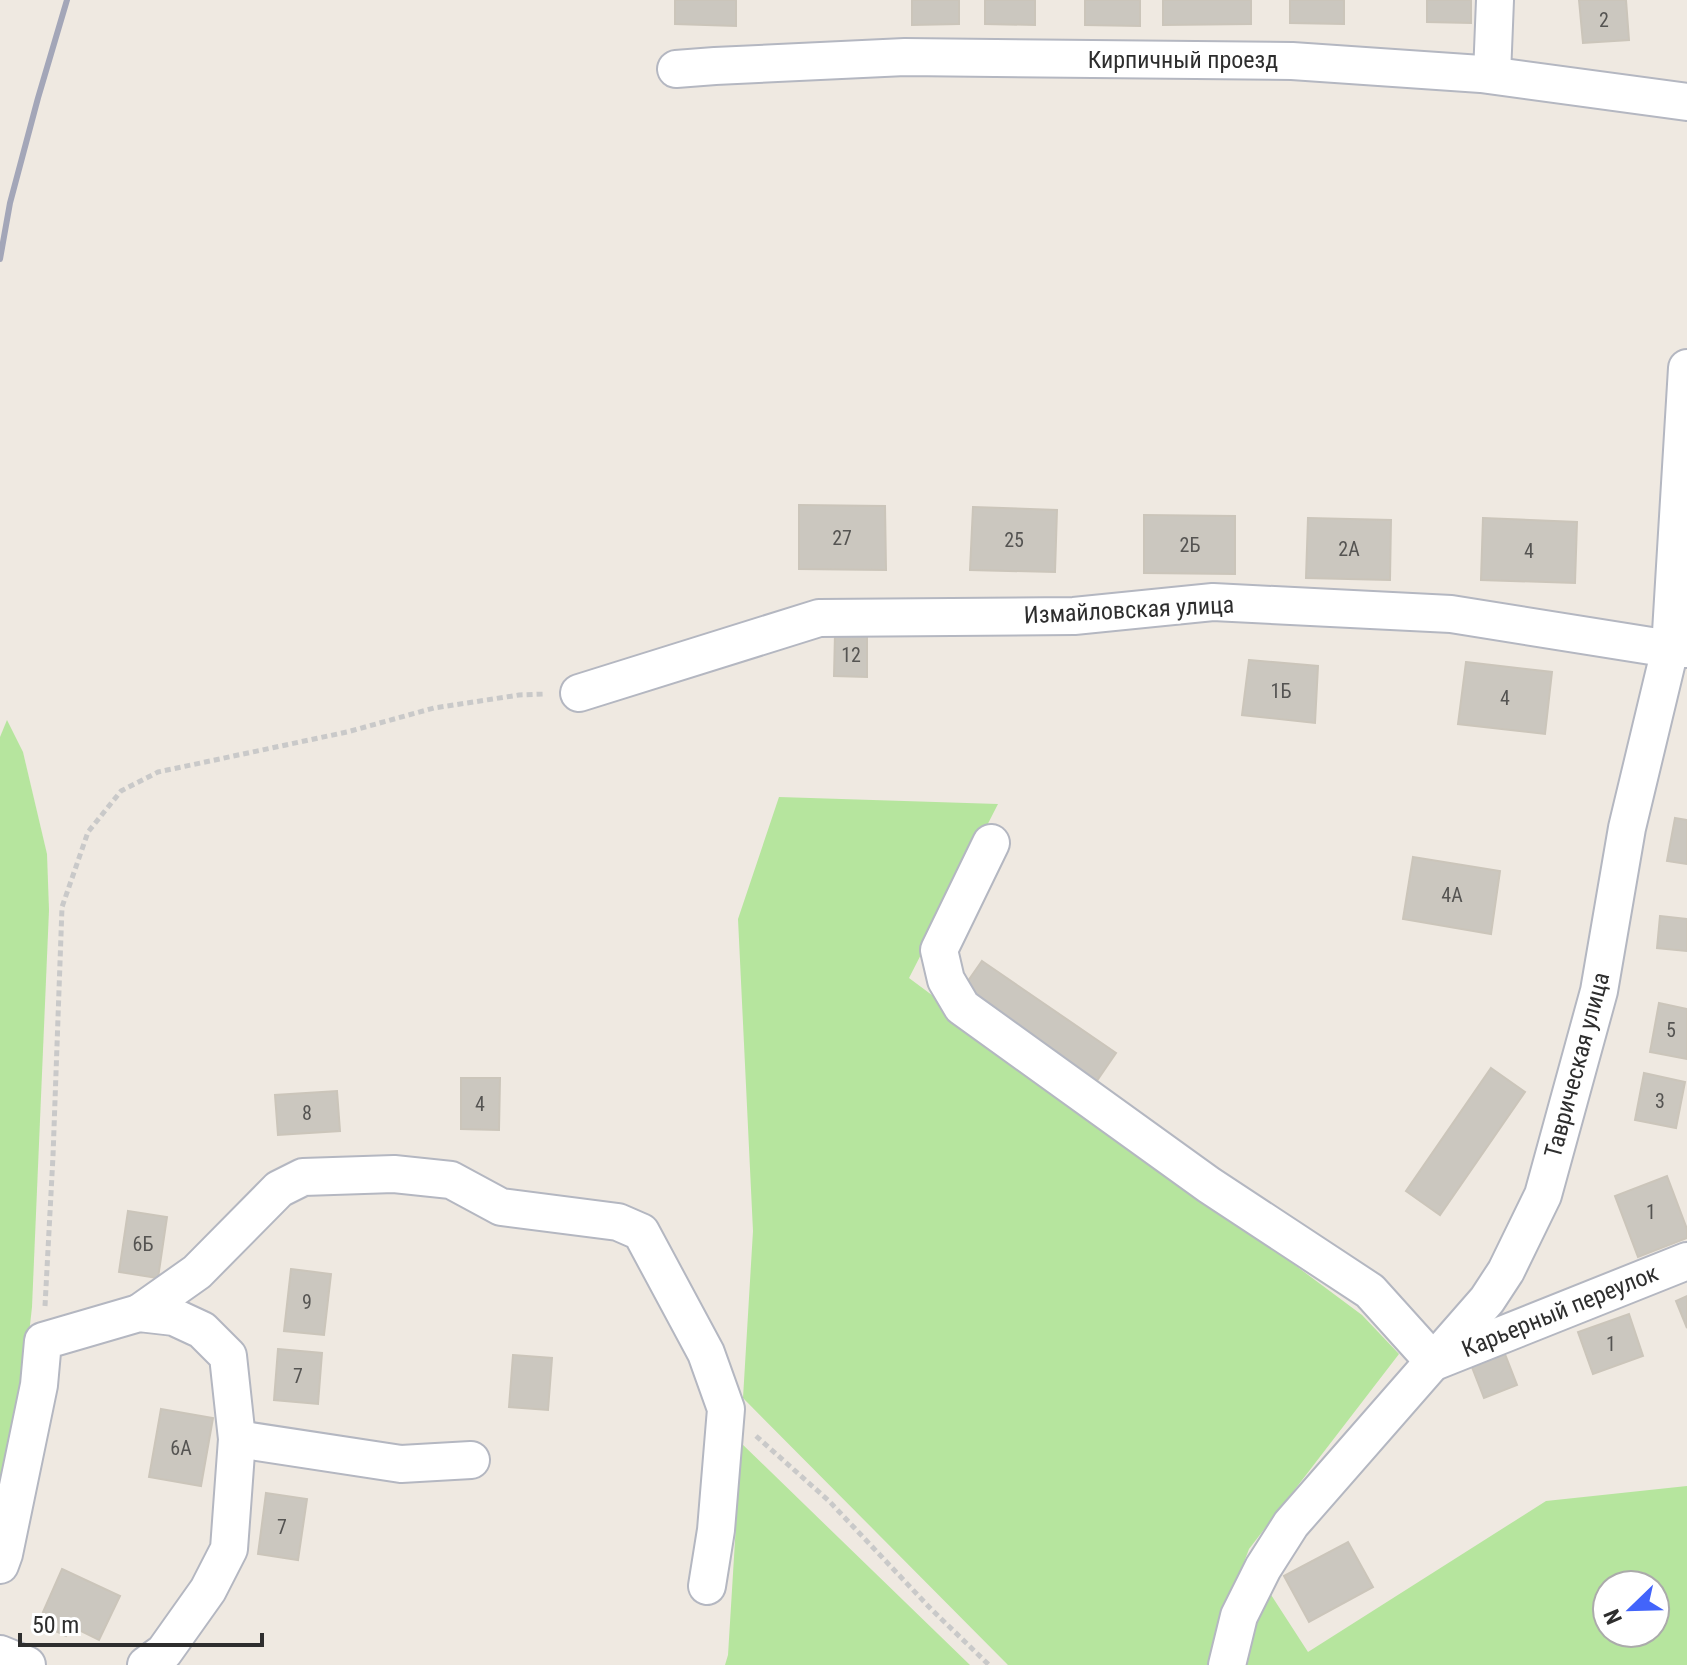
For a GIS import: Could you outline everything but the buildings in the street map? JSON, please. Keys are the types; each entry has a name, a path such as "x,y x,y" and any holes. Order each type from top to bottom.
{"street":[{"path":"1492,75 1495,0"},
{"name":"Кирпичный проезд","path":"676,69 905,57 1292,61 1492,75 1687,102"},
{"name":"Таврическая улица","path":"1227,1665 1239,1616 1263,1568 1291,1524 1487,1300 1506,1271 1543,1195 1599,991 1627,828 1678,649 1687,368"},
{"name":"Измайловская улица","path":"579,693 819,618 1074,616 1213,602 1451,614 1678,649"},
{"path":"991,843 939,950 946,980 962,1007 1209,1185 1370,1291 1434,1362"},
{"path":"0,1565 39,1385 43,1341 139,1313 197,1272 279,1189 303,1177 394,1174 451,1180 501,1207 618,1222 641,1232 706,1353 726,1409 716,1530 707,1586"},
{"name":"Карьерный переулок","path":"1434,1362 1687,1261"},
{"path":"139,1313 174,1317 202,1330 228,1356 237,1439 229,1549 208,1590 164,1652 146,1665"},
{"path":"237,1439 401,1464 471,1460"},
{"path":"0,1654 27,1665"}],"path":[{"path":"43,1341 62,907 88,832 121,791 158,772 347,732 434,708 519,695 579,693"},
{"path":"726,1409 829,1501 931,1609 989,1665"}],"green space":[{"path":"7,720 23,752 47,854 49,910 32,1307 24,1379 0,1503 0,737"},
{"path":"779,797 998,804 909,978 1362,1315 1399,1354 1249,1549 1213,1644 1212,1665 1008,1665 743,1398 753,1231 738,919"},
{"path":"741,1443 970,1665 725,1665"},
{"path":"1687,1486 1687,1665 1241,1665 1264,1584 1308,1652 1546,1501"}],"railway":[{"path":"0,259 10,203 67,0"}]}
